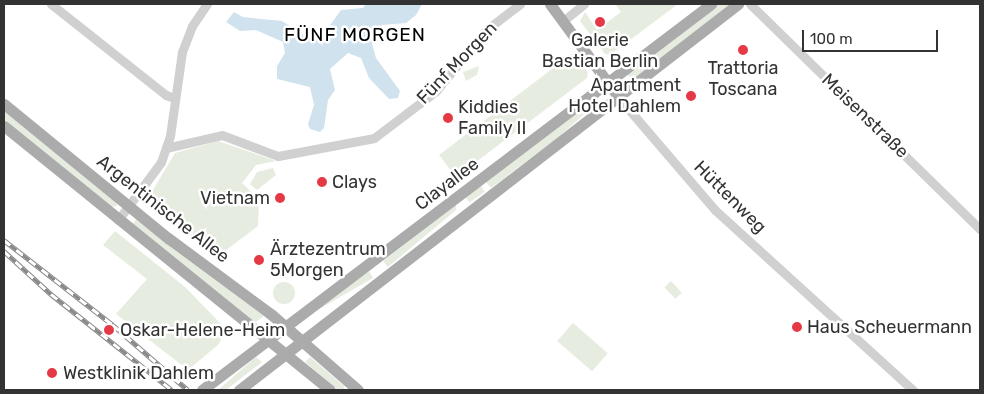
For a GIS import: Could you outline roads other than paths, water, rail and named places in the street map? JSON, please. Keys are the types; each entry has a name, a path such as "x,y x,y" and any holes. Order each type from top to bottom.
{"main road":[{"name":"Hüttenweg","path":"550,4 619,98"},
{"name":"Clayallee","path":"204,389 711,4"},
{"name":"Clayallee","path":"239,390 619,98 738,4"},
{"name":"Argentinische Allee","path":"4,104 128,206 286,327 358,390"},
{"name":"Argentinische Allee","path":"4,126 267,341 330,390"}],"street":[{"path":"51,4 166,95 174,98"},
{"path":"118,220 161,162 166,148 186,38 207,4"},
{"name":"Fünf Morgen","path":"166,148 222,136 278,156 374,138 436,91 486,30 520,4"},
{"path":"563,21 584,4"},
{"name":"Meisenstraße","path":"750,4 980,229"},
{"name":"Hüttenweg","path":"619,98 715,210 914,390"}],"water":[{"path":"366,4 422,4 416,15 406,23 382,25 371,40 376,58 400,91 398,98 389,99 369,78 361,58 348,53 330,69 335,90 328,100 324,128 320,132 310,129 308,124 314,105 310,87 277,79 277,66 285,53 283,42 256,30 240,31 226,22 234,12 243,17 282,21 310,39 328,28 341,10 363,8"}],"railway":[{"path":"4,240 113,325 188,390"},
{"path":"4,251 51,294 172,390"}],"place":[{"name":"Galerie Bastian Berlin","path":"600,22"},
{"name":"Trattoria Toscana","path":"743,50"},
{"name":"Apartment Hotel Dahlem","path":"691,96"},
{"name":"Kiddies Family II","path":"448,118"},
{"name":"Clays","path":"322,182"},
{"name":"Vietnam","path":"280,198"},
{"name":"Ärztezentrum 5Morgen","path":"259,260"},
{"name":"Haus Scheuermann","path":"797,327"},
{"name":"Oskar-Helene-Heim","path":"109,330"},
{"name":"Westklinik Dahlem","path":"52,373"}],"district":[{"name":"FÜNF MORGEN","path":"355,35"}]}
